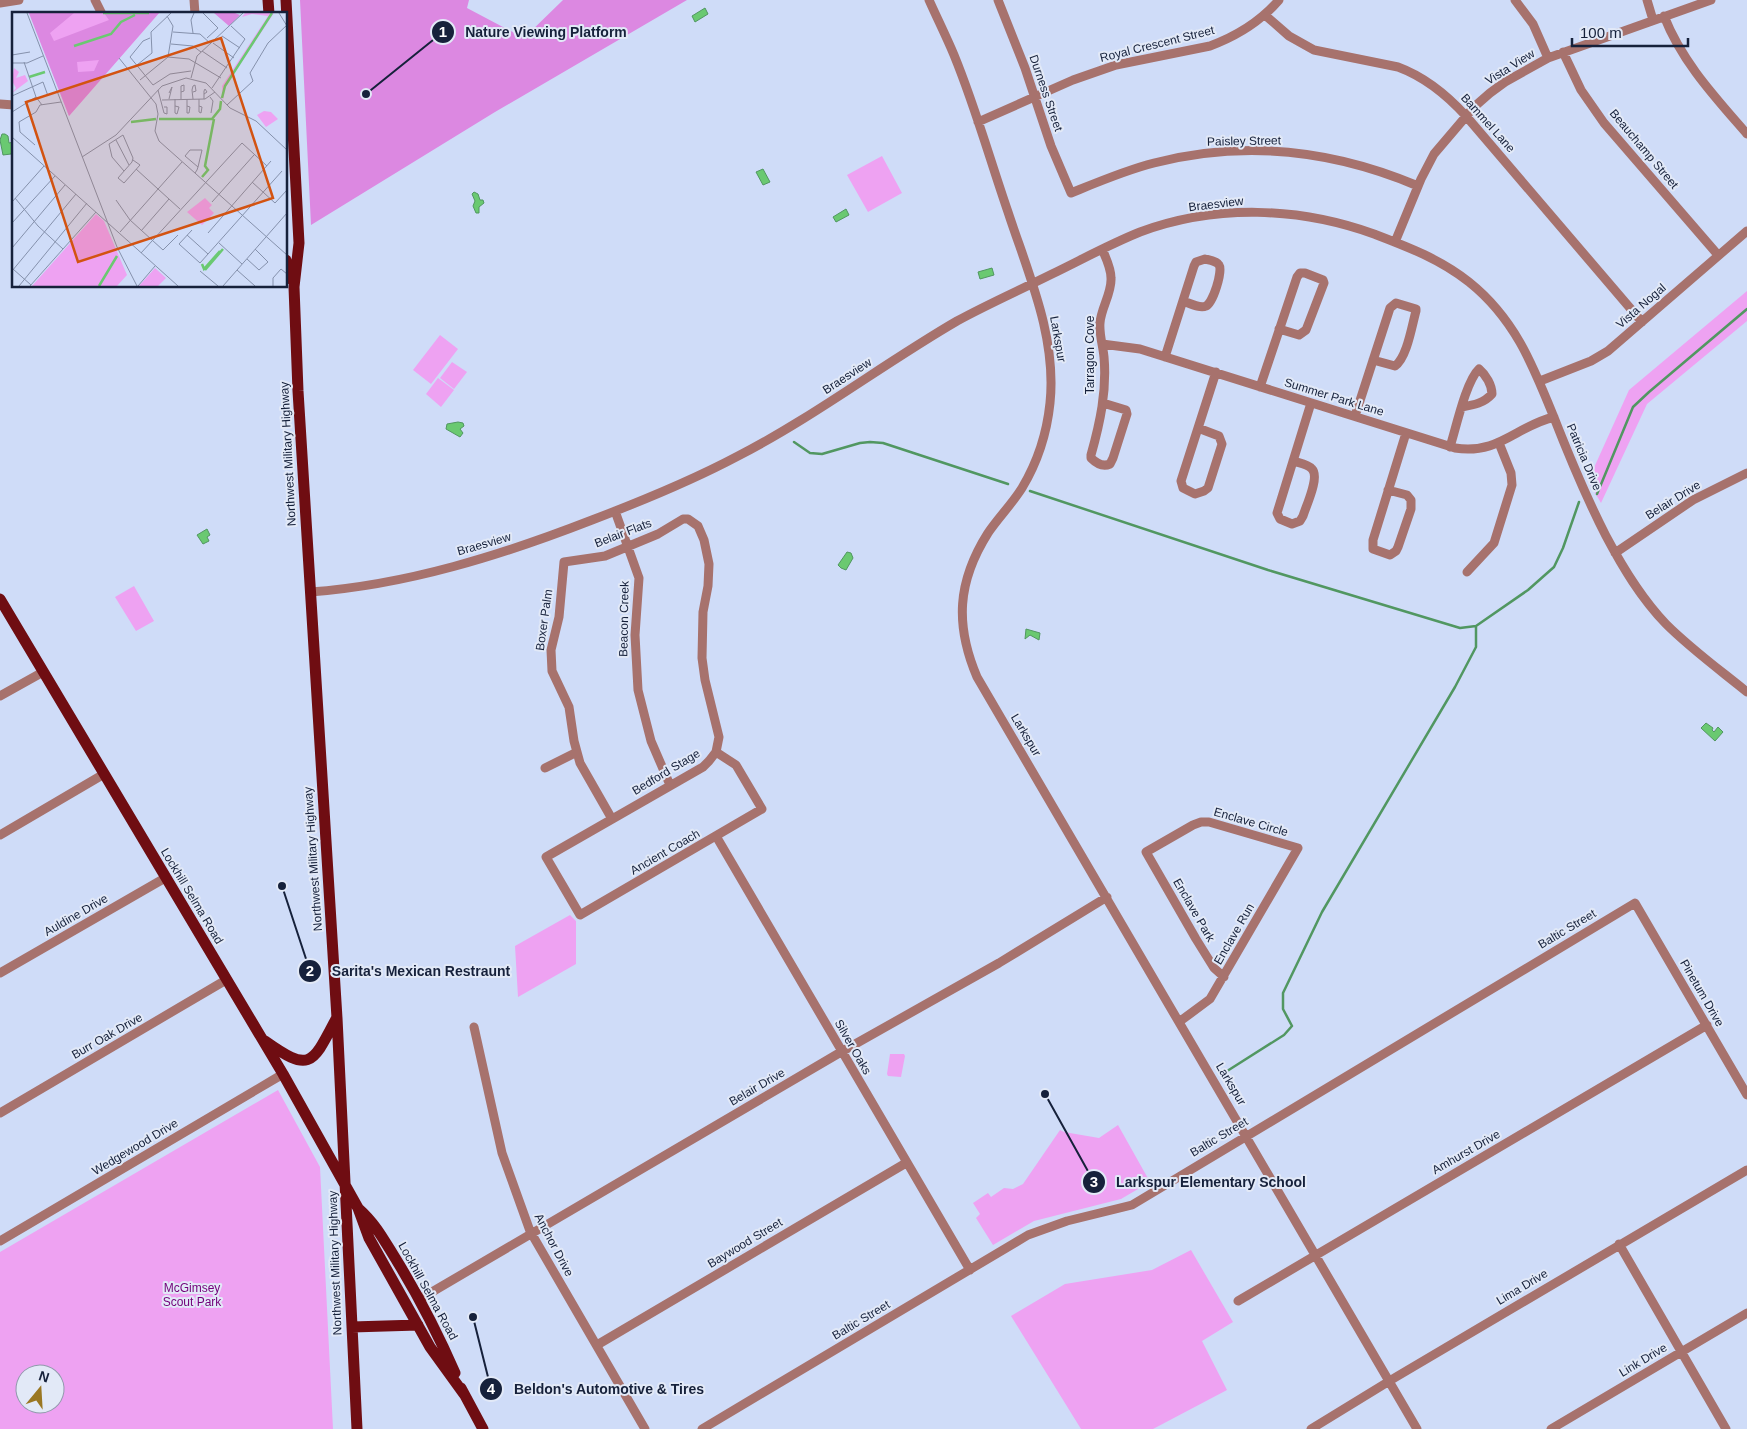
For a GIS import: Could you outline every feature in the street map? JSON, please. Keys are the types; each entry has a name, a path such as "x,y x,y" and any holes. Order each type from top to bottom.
{"main road":[{"name":"Northwest Military Highway","path":"288,65 289,113 299,243 294,287 310,592 346,1186 357,1429"},
{"name":"Northwest Military Highway","path":"288,267 294,287"},
{"name":"Lockhill Selma Road","path":"0,599 282,1074 358,1208 369,1238 430,1347 464,1394"},
{"path":"261,1039 290,1058 302,1061 316,1056 336,1018"},
{"name":"Lockhill Selma Road","path":"358,1208 372,1220 420,1299 464,1394 483,1429"},
{"path":"390,1274 398,1280 410,1298 420,1299"},
{"path":"352,1327 418,1325"}],"street":[{"path":"0,3 19,0"},
{"path":"95,0 101,12"},
{"name":"Larkspur","path":"929,0 954,56 978,122 1047,336 1050,358 1050,395 1046,425 1035,460 1023,486 989,532 972,562 964,591 962,620 966,650 977,677 1417,1429"},
{"name":"Durness Street","path":"998,0 1035,97 1051,146 1072,193"},
{"name":"Royal Crescent Street","path":"978,122 1073,80 1116,65 1210,46 1224,41 1238,34 1265,15 1279,0"},
{"path":"1516,0 1533,24 1548,58"},
{"path":"1646,0 1653,20"},
{"name":"Vista View","path":"1395,242 1418,186 1434,154 1474,107 1505,82 1562,52 1711,0"},
{"name":"Bammel Lane","path":"1265,15 1289,36 1314,50 1386,63 1409,71 1434,86 1466,116 1642,322"},
{"path":"1664,16 1679,48 1691,67 1747,134"},
{"name":"Beauchamp Street","path":"1562,52 1582,90 1604,123 1718,255"},
{"name":"Paisley Street","path":"1072,193 1100,181 1153,163 1194,155 1236,151 1279,151 1321,156 1362,165 1418,186"},
{"name":"Braesview","path":"310,592 378,584 444,569 513,549 615,511 742,454 817,410 956,322 1102,249 1176,221 1244,212 1279,213 1313,217 1357,228 1395,242"},
{"name":"Vista Nogal","path":"1540,381 1591,361 1608,351 1747,231"},
{"name":"Patricia Drive","path":"1395,242 1433,258 1454,270 1490,301 1519,339 1540,381 1586,495 1636,587 1666,624 1702,657 1747,692"},
{"name":"Tarragon Cove","path":"1102,249 1111,277 1111,284 1101,314 1103,403 1098,431 1090,455 1096,462 1107,465 1110,464 1113,458 1127,414 1126,410 1103,403"},
{"path":"1165,357 1183,301 1196,262 1205,259 1218,263 1220,265 1220,272 1210,303 1205,307 1201,307 1183,301"},
{"path":"1260,387 1297,277 1300,273 1305,273 1320,277 1324,283 1306,330 1299,335 1280,328"},
{"path":"1355,416 1373,360 1393,305 1400,303 1416,309 1406,348 1398,364 1389,365 1373,360"},
{"name":"Summer Park Lane","path":"1102,344 1140,349 1450,447 1474,450 1499,443 1545,419 1554,417"},
{"path":"1198,428 1219,436 1222,444 1208,488 1204,492 1195,494 1183,488 1181,481 1198,428 1216,372"},
{"path":"1293,461 1308,466 1312,469 1315,476 1303,516 1300,521 1292,524 1280,520 1277,513 1311,402"},
{"path":"1450,447 1462,407"},
{"path":"1388,490 1407,496 1411,500 1411,509 1398,547 1390,555 1376,551 1372,545 1388,490 1406,433"},
{"path":"1467,572 1494,543 1512,485 1512,473 1499,443"},
{"name":"Belair Drive","path":"1616,553 1693,500 1747,473"},
{"name":"Beacon Creek","path":"615,511 637,572 639,583 635,635 638,690 651,742 670,785"},
{"name":"Belair Flats","path":"564,562 596,558 658,534 680,520 688,519"},
{"name":"Bedford Stage","path":"580,915 546,857 702,767 716,752 719,741 718,727 707,689 702,658 703,612 708,586 709,564 701,532 698,526 688,519"},
{"name":"Boxer Palm","path":"564,562 559,617 552,645 551,659 556,681 569,708 577,752 586,776 612,819"},
{"path":"0,696 43,672"},
{"path":"545,768 577,752"},
{"name":"Ancient Coach","path":"580,915 762,809 736,765 716,752"},
{"path":"0,835 104,774"},
{"name":"Enclave Circle","path":"1146,852 1201,822 1209,822 1298,848"},
{"name":"Silver Oaks","path":"716,836 970,1270"},
{"name":"Enclave Run","path":"1179,1022 1210,999 1298,848"},
{"name":"Enclave Park","path":"1146,852 1214,968 1224,977"},
{"name":"Auldine Drive","path":"0,973 165,878"},
{"name":"Belair Drive","path":"420,1299 841,1052 999,963 1107,897"},
{"name":"Pinetum Drive","path":"1636,903 1747,1096"},
{"name":"Baltic Street","path":"702,1429 1034,1232 1066,1221 1132,1205 1636,903"},
{"name":"Burr Oak Drive","path":"0,1113 226,980"},
{"name":"Amhurst Drive","path":"1238,1301 1707,1025"},
{"name":"Anchor Drive","path":"474,1027 507,1171 532,1235 646,1429"},
{"name":"Wedgewood Drive","path":"0,1241 282,1074"},
{"name":"Baywood Street","path":"597,1345 906,1163"},
{"name":"Lima Drive","path":"1311,1429 1619,1244 1747,1170"},
{"path":"1619,1244 1726,1429"},
{"name":"Link Drive","path":"1551,1429 1747,1313"}],"green space":[{"path":"882,156 902,193 868,212 847,175"},
{"path":"1747,291 1747,321 1647,404 1601,503 1588,481 1629,390"},
{"path":"440,335 458,349 431,384 413,370"},
{"path":"452,362 467,372 454,389 440,378"},
{"path":"438,378 454,390 441,407 426,394"},
{"path":"134,586 154,621 136,631 115,597"},
{"path":"570,915 576,921 576,964 518,997 515,946"},
{"path":"890,1054 904,1054 905,1056 901,1077 888,1076 887,1074"},
{"name":"McGimsey Scout Park","path":"278,1090 320,1167 333,1429 0,1429 0,1252"},
{"path":"1118,1125 1150,1182 1121,1199 1034,1221 993,1245 976,1218 980,1214 973,1203 988,1193 991,1197 1004,1188 1013,1189 1023,1184 1060,1130 1099,1138"},
{"path":"1191,1250 1233,1322 1202,1341 1227,1390 1153,1429 1081,1429 1011,1316 1065,1284 1152,1270"}],"shaded area":[{"path":"300,0 469,0 467,8 524,38 563,0 687,0 495,112 311,225"},
{"path":"705,8 708,14 695,22 692,16"},
{"path":"2,134 8,136 9,143 12,142 11,154 3,155 0,140"},
{"path":"763,169 770,182 763,185 756,172"},
{"path":"474,192 478,194 480,200 483,200 484,203 479,207 479,213 476,213 473,206 475,201 472,194"},
{"path":"846,209 849,215 836,222 833,217"},
{"path":"992,268 994,275 980,279 978,272"},
{"path":"463,423 464,426 460,429 463,433 460,437 446,429 447,424"},
{"path":"207,529 210,535 207,537 209,541 203,544 197,535"},
{"path":"847,552 851,553 853,558 846,570 838,565"},
{"path":"1026,629 1040,633 1039,640 1030,635 1025,639"},
{"path":"1706,723 1713,728 1714,732 1718,727 1723,732 1715,741 1701,728"}],"waterway":[{"path":"1597,494 1633,407 1747,309"},
{"path":"794,442 810,453 822,454 860,443 883,443 1008,484"},
{"path":"1030,491 1268,570 1460,628 1476,626 1528,590 1554,567 1563,548 1579,502"},
{"path":"1224,1073 1284,1035 1292,1026 1283,1009 1283,993 1322,912 1455,687 1476,647 1476,626"}],"place":[{"name":"Nature Viewing Platform","path":"366,94"},
{"name":"Sarita's Mexican Restraunt","path":"282,886"},
{"name":"Larkspur Elementary School","path":"1045,1094"},
{"name":"Beldon's Automotive & Tires","path":"473,1317"}]}
